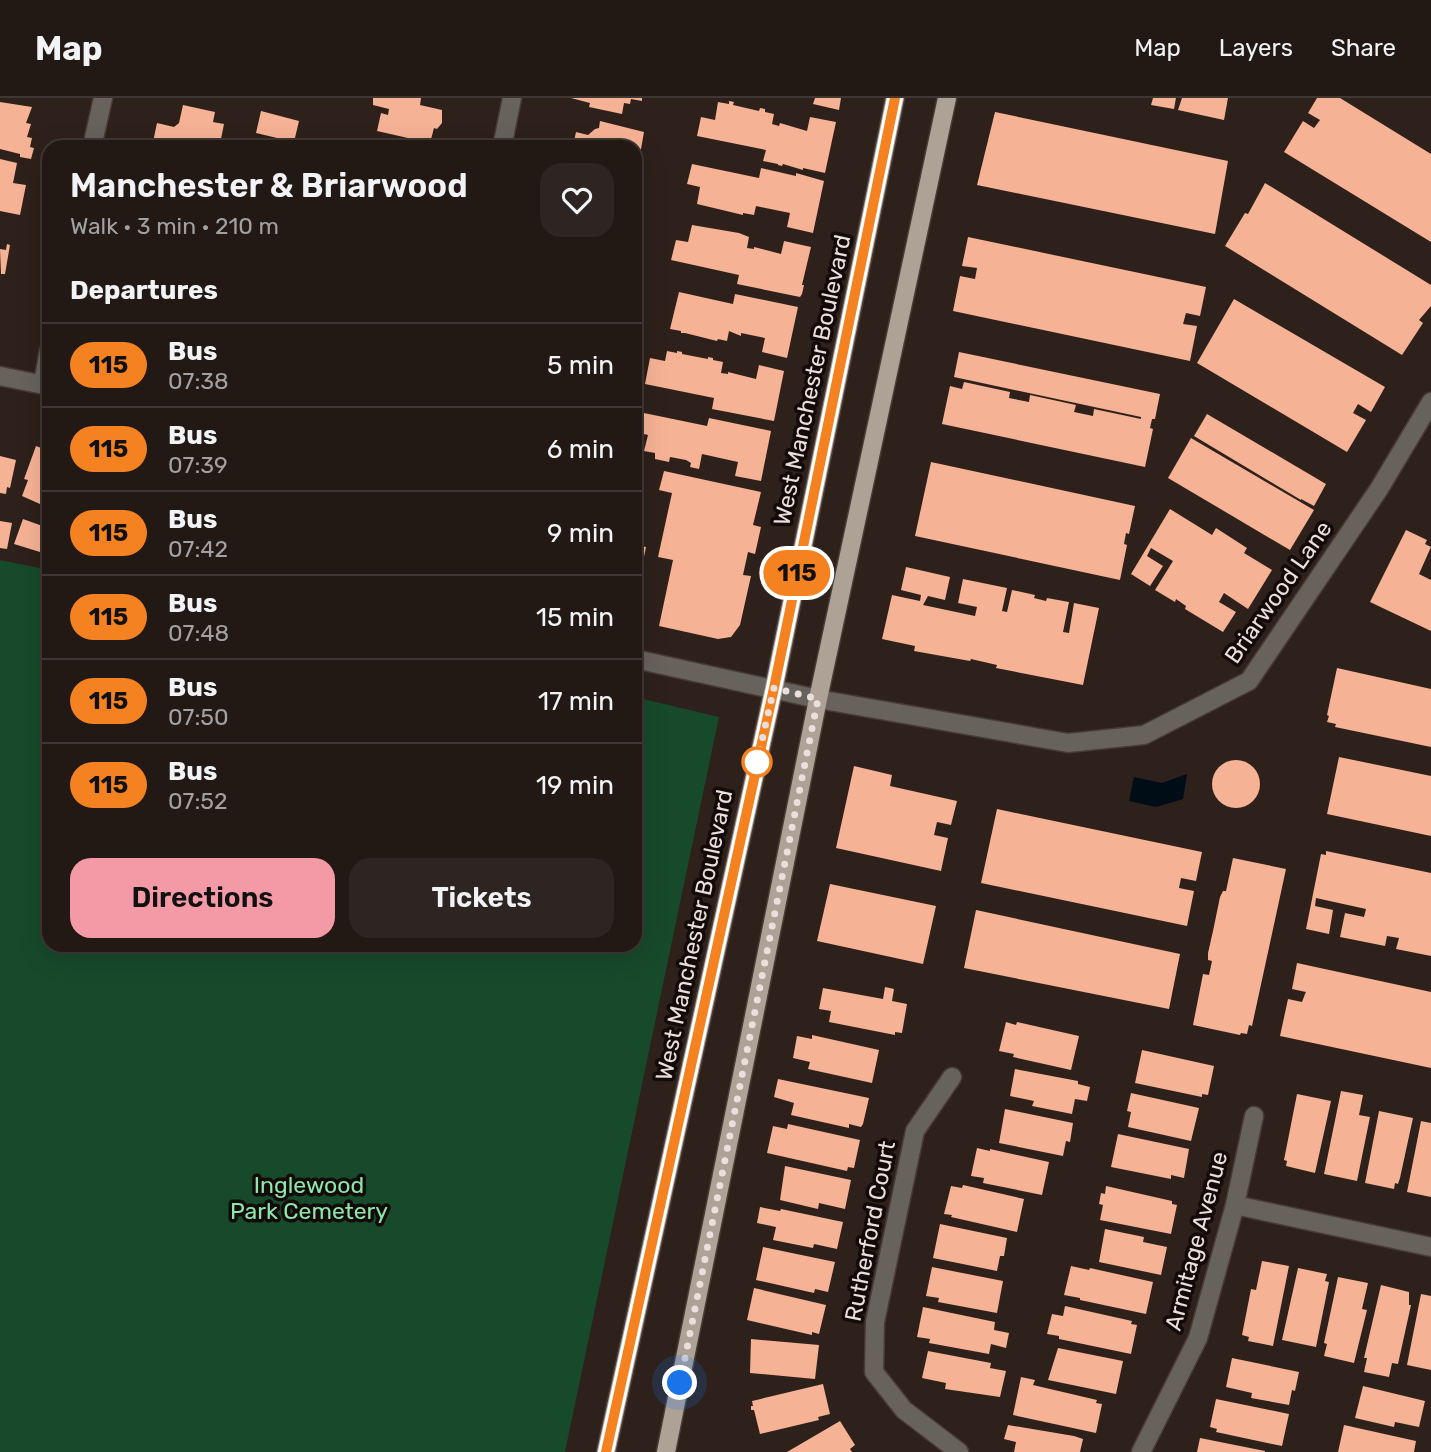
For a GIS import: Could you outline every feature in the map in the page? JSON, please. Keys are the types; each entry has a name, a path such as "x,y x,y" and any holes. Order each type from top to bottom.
{"main road":[{"name":"West Manchester Boulevard","path":"606,1452 774,688 895,98"},
{"path":"666,1452 818,699 947,98"}],"street":[{"path":"94,140 103,98"},
{"path":"503,140 512,98"},
{"path":"0,376 42,384"},
{"name":"Briarwood Lane","path":"642,660 818,699 1068,743 1144,735 1249,681 1379,489 1431,402"},
{"name":"Rutherford Court","path":"952,1077 915,1131 875,1322 874,1372 904,1410 959,1452"},
{"name":"Armitage Avenue","path":"1141,1452 1198,1338 1235,1205 1254,1116"},
{"path":"1235,1205 1431,1247"}],"green space":[{"name":"Inglewood Park Cemetery","path":"0,560 42,569 42,952 642,952 642,699 719,717 565,1452 0,1452"}],"shaded area":[{"path":"1187,774 1183,799 1156,807 1129,801 1134,777 1162,783"}],"building":[{"path":"373,98 421,98 420,105 442,110 442,123 437,129 434,128 431,140 417,140 377,131 381,113 388,115 389,109 373,105"},
{"path":"571,98 642,98 642,101 631,99 630,104 624,103 622,114 589,107 590,103"},
{"path":"815,98 841,98 839,110 813,104"},
{"path":"1153,98 1176,98 1174,109 1151,105"},
{"path":"1182,98 1228,98 1224,120 1178,110"},
{"path":"1317,98 1340,98 1431,154 1431,242 1284,152 1303,121 1314,128 1320,120 1308,113"},
{"path":"729,101 734,102 733,105 759,111 760,108 765,109 765,112 774,114 772,124 779,126 780,123 807,131 810,117 836,122 825,173 763,161 766,150 697,136 701,117 715,120 718,102 729,104"},
{"path":"0,102 32,107 26,123 31,124 27,137 32,138 30,147 34,148 31,159 0,149"},
{"path":"183,105 215,112 213,122 224,124 221,139 226,140 153,140 157,123 174,127 179,123"},
{"path":"261,111 299,121 294,140 256,133"},
{"path":"995,112 1228,161 1215,234 977,185"},
{"path":"600,121 644,132 642,144 642,140 574,140 576,132 588,135 599,128"},
{"path":"0,159 17,163 13,183 26,185 20,215 0,211"},
{"path":"692,164 759,178 761,168 796,176 796,173 824,181 813,233 787,227 790,213 756,206 754,215 743,215 697,204 700,187 687,184"},
{"path":"1265,183 1431,285 1431,306 1419,320 1423,323 1402,355 1225,246 1245,213 1248,214"},
{"path":"692,225 749,237 747,248 754,247 781,254 784,241 811,247 802,294 800,297 737,284 739,275 671,260 676,240 688,242"},
{"path":"968,237 1206,287 1200,316 1186,313 1183,324 1197,326 1190,361 953,311 960,276 975,279 977,268 962,266"},
{"path":"7,244 10,245 5,274 1,274 0,249 6,250"},
{"path":"679,292 733,304 735,294 798,307 787,358 762,352 765,338 741,333 741,336 729,331 727,341 717,341 670,329"},
{"path":"1234,299 1385,387 1371,412 1358,404 1353,413 1366,420 1347,452 1197,363"},
{"path":"667,351 713,358 723,362 721,373 728,372 756,379 759,365 784,371 774,421 712,409 714,398 645,384 650,358 665,361"},
{"path":"959,352 1160,394 1155,419 1152,419 1150,428 1153,429 1145,467 942,424 950,386 962,389 964,382 1010,392 1009,398 1029,402 1030,395 1076,405 1074,412 1093,416 1094,409 1141,419 954,377"},
{"path":"642,413 707,426 709,418 771,431 761,481 735,476 738,462 702,454 699,469 690,467 691,463 686,460 670,457 669,462 655,459 655,453 644,451 648,435 642,434"},
{"path":"1207,414 1326,484 1314,506 1194,436"},
{"path":"1191,438 1314,510 1290,550 1168,478"},
{"path":"36,446 42,448 42,505 22,496 28,480 24,479"},
{"path":"0,456 16,460 10,488 7,487 6,494 0,493"},
{"path":"931,462 1135,506 1129,534 1126,533 1124,544 1127,545 1120,580 915,536"},
{"path":"664,471 761,492 753,525 761,527 755,554 748,552 743,575 751,576 740,625 731,637 718,639 659,626 673,560 658,557 672,493 659,490"},
{"path":"1170,509 1212,535 1216,528 1247,548 1244,553 1272,570 1248,609 1224,593 1219,602 1236,612 1223,632 1185,609 1186,606 1176,599 1175,602 1155,590 1173,561 1151,548 1147,556 1163,566 1150,586 1131,574"},
{"path":"23,519 42,526 40,552 14,544"},
{"path":"0,521 12,523 7,549 0,548"},
{"path":"1406,530 1427,540 1425,544 1431,547 1419,574 1431,580 1431,631 1370,602"},
{"path":"642,546 646,547 642,567"},
{"path":"906,567 950,577 945,600 928,596 923,605 975,616 977,607 958,603 963,579 1007,588 1002,611 1007,612 1012,590 1035,595 1034,598 1046,601 1047,598 1069,602 1063,632 1069,633 1074,603 1099,608 1083,685 996,668 997,665 971,659 970,661 914,651 915,646 882,639 892,595 920,601 921,595 901,590"},
{"path":"1337,668 1431,689 1431,747 1335,727 1336,724 1327,722"},
{"path":"1339,757 1431,776 1431,836 1327,814"},
{"path":"1236,760 1253,767 1260,784 1253,801 1236,808 1219,801 1212,784 1219,767"},
{"path":"854,766 892,775 890,786 957,801 951,825 937,822 934,835 948,838 941,871 836,848"},
{"path":"997,809 1202,852 1196,881 1181,878 1179,888 1194,891 1187,926 981,883"},
{"path":"1326,851 1431,873 1431,956 1396,949 1399,938 1387,936 1385,946 1340,937 1345,913 1364,917 1366,909 1316,898 1315,906 1333,910 1329,934 1306,929 1321,854 1326,855"},
{"path":"1233,858 1286,869 1252,1026 1249,1025 1247,1034 1240,1035 1193,1025 1203,974 1209,975 1212,961 1208,960 1208,953 1220,897 1223,891 1226,891"},
{"path":"830,884 936,906 923,964 817,941"},
{"path":"976,910 1180,954 1169,1009 964,968"},
{"path":"1297,963 1431,992 1431,1068 1280,1036 1288,999 1302,1002 1306,992 1292,989"},
{"path":"885,987 894,989 892,1001 907,1004 902,1033 895,1032 895,1035 829,1022 831,1011 819,1009 823,988 883,999"},
{"path":"1006,1022 1079,1036 1071,1070 1013,1057 1014,1054 999,1051"},
{"path":"812,1035 879,1050 872,1083 808,1069 810,1062 793,1058 797,1036 812,1039"},
{"path":"1142,1050 1214,1066 1208,1095 1202,1094 1202,1097 1135,1083"},
{"path":"1015,1069 1078,1081 1078,1084 1090,1087 1087,1101 1075,1099 1072,1114 1032,1106 1034,1101 1010,1096"},
{"path":"778,1079 869,1098 863,1124 861,1127 849,1124 849,1128 791,1115 794,1103 774,1097"},
{"path":"1341,1091 1363,1095 1359,1115 1370,1117 1357,1181 1324,1174"},
{"path":"1131,1093 1199,1108 1191,1141 1128,1127 1131,1112 1127,1111"},
{"path":"1297,1094 1331,1101 1315,1173 1286,1166 1287,1161 1284,1160"},
{"path":"1005,1109 1073,1123 1070,1142 1066,1141 1063,1156 999,1143"},
{"path":"1379,1111 1413,1118 1400,1178 1394,1189 1365,1183"},
{"path":"1421,1121 1431,1123 1431,1197 1407,1192"},
{"path":"788,1124 860,1140 854,1168 848,1167 847,1171 767,1153 773,1126 787,1129"},
{"path":"1118,1134 1189,1149 1184,1178 1171,1175 1171,1179 1111,1167"},
{"path":"977,1148 1049,1162 1042,1195 983,1183 984,1178 971,1176"},
{"path":"785,1166 851,1180 845,1209 819,1203 818,1209 780,1200"},
{"path":"963,1185 1024,1199 1017,1232 944,1214 951,1186 962,1188"},
{"path":"1106,1186 1172,1201 1172,1204 1177,1205 1171,1234 1100,1220 1103,1205 1099,1204 1101,1193 1105,1194"},
{"path":"760,1207 843,1222 837,1249 814,1244 813,1248 773,1240 776,1227 757,1223"},
{"path":"940,1224 1007,1238 1004,1256 1000,1256 997,1271 933,1258"},
{"path":"1105,1229 1144,1237 1143,1242 1167,1247 1161,1275 1099,1262"},
{"path":"763,1247 835,1262 828,1292 815,1289 814,1293 756,1280"},
{"path":"1262,1261 1289,1266 1273,1346 1248,1341 1249,1337 1242,1335 1251,1289 1256,1290"},
{"path":"1071,1266 1153,1282 1146,1314 1064,1295"},
{"path":"932,1267 1003,1281 997,1313 938,1302 939,1298 926,1296"},
{"path":"1298,1268 1327,1274 1325,1281 1329,1282 1316,1347 1282,1340"},
{"path":"1338,1277 1368,1283 1362,1309 1367,1310 1354,1363 1324,1356 1327,1344 1324,1343"},
{"path":"1381,1285 1409,1292 1411,1305 1398,1364 1392,1363 1389,1377 1364,1372 1367,1358 1364,1358"},
{"path":"754,1288 826,1305 819,1334 812,1332 812,1335 747,1320"},
{"path":"1421,1294 1431,1296 1431,1370 1407,1365"},
{"path":"1065,1306 1132,1321 1131,1324 1137,1325 1131,1354 1047,1334 1052,1314 1063,1316"},
{"path":"923,1307 995,1322 994,1330 1009,1333 1006,1348 991,1344 989,1354 929,1343 930,1339 917,1337"},
{"path":"751,1339 819,1345 815,1379 750,1373"},
{"path":"1058,1348 1123,1361 1116,1394 1048,1380"},
{"path":"928,1351 991,1363 990,1368 1006,1371 1000,1397 945,1389 946,1383 922,1378"},
{"path":"1232,1358 1299,1372 1289,1405 1251,1398 1252,1393 1226,1387"},
{"path":"1021,1377 1035,1380 1033,1385 1097,1400 1096,1403 1102,1404 1096,1433 1013,1415"},
{"path":"823,1384 830,1414 818,1417 819,1420 760,1434 754,1410 751,1410 752,1401"},
{"path":"1363,1386 1425,1401 1419,1427 1395,1422 1394,1427 1355,1418"},
{"path":"1216,1399 1289,1414 1282,1446 1216,1432 1217,1429 1210,1427"},
{"path":"840,1421 855,1445 850,1449 852,1452 787,1452"},
{"path":"1008,1425 1083,1439 1080,1452 1014,1452 1016,1442 1004,1439"},
{"path":"1344,1425 1416,1441 1414,1452 1338,1452"},
{"path":"1200,1438 1265,1451 1265,1452 1197,1452"}],"bus line":[{"name":"115","path":"606,1452 774,688 895,98"}],"route":[{"path":"680,1383 818,699 774,688 757,762"}]}
